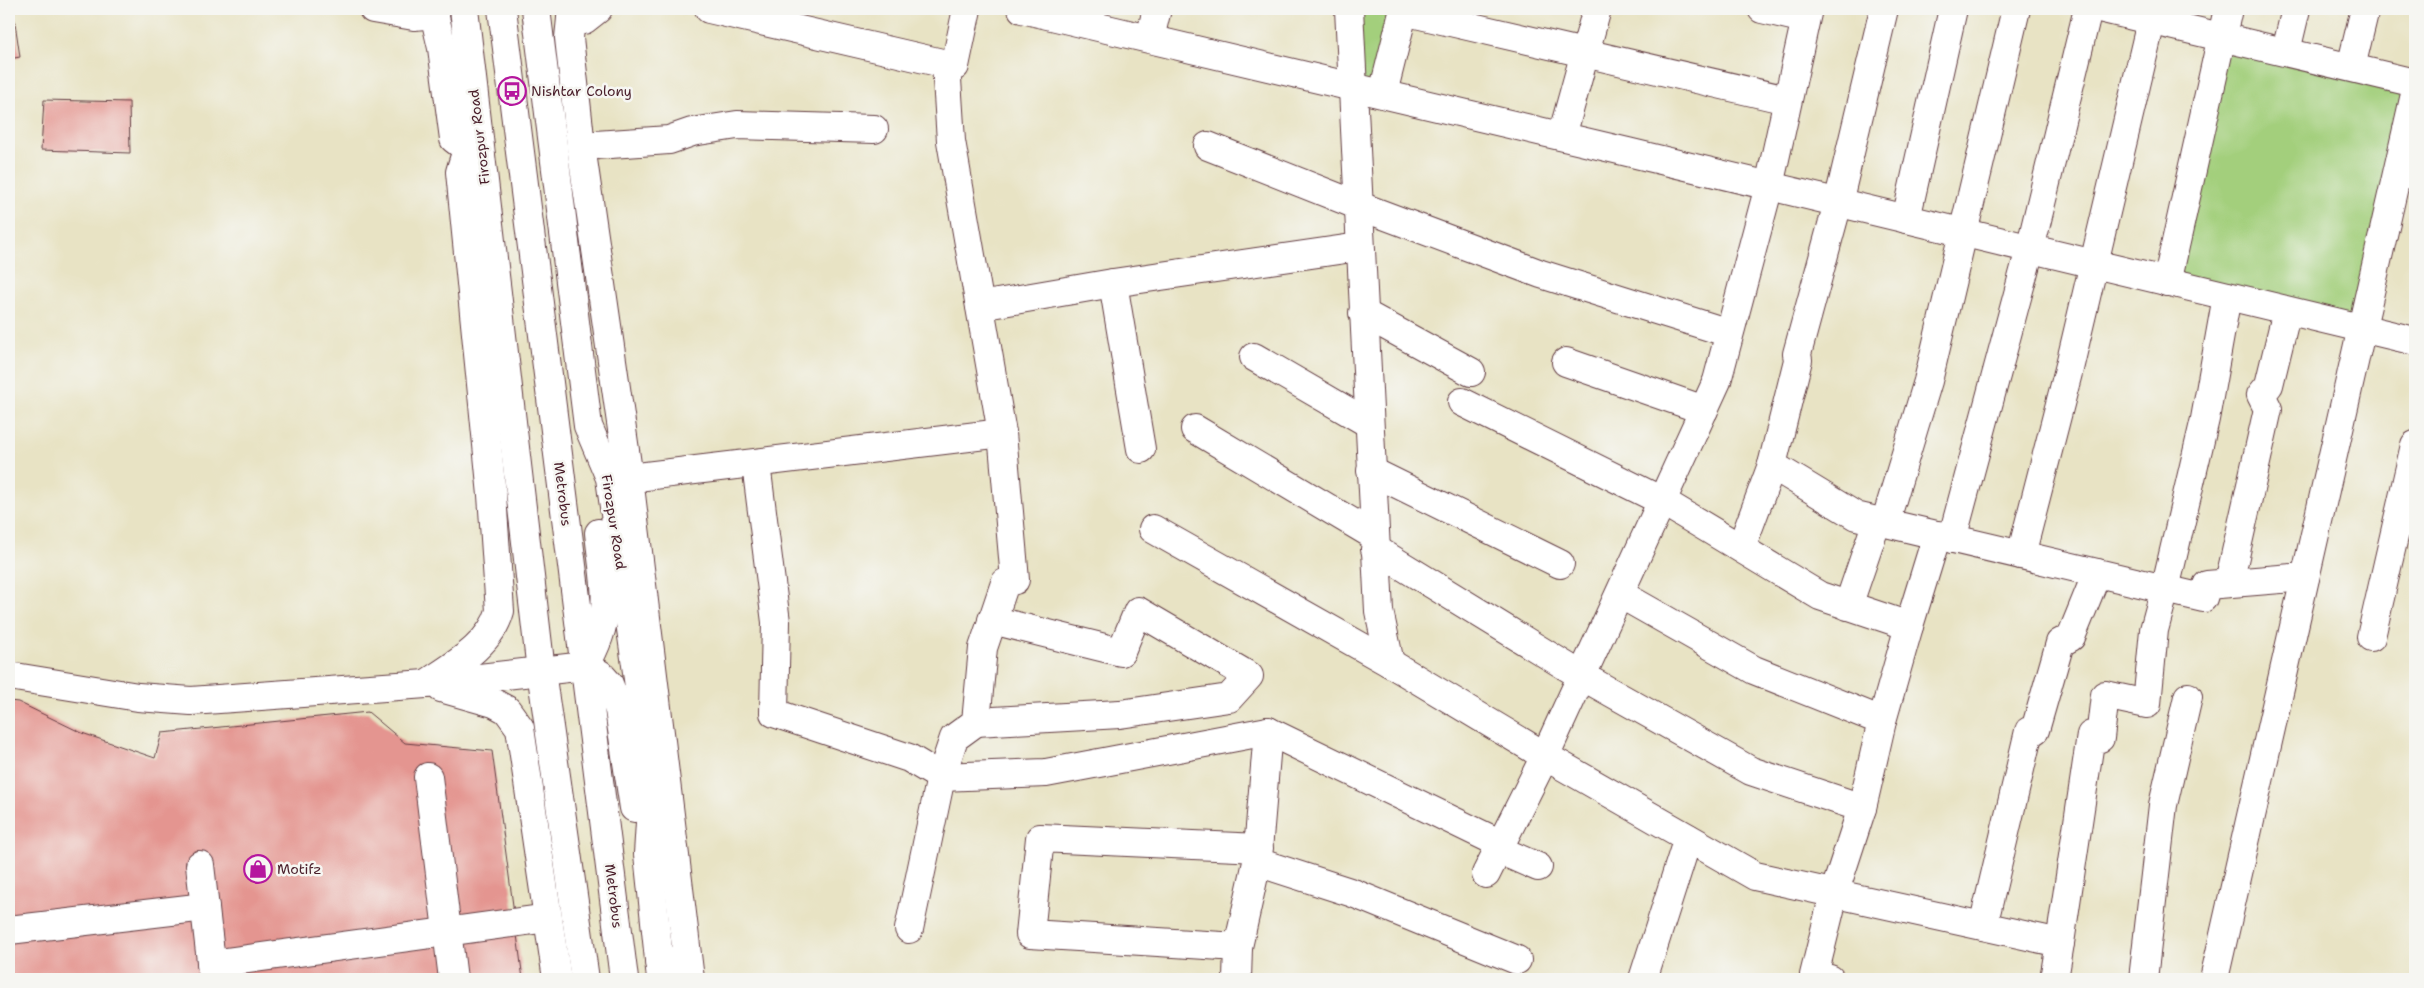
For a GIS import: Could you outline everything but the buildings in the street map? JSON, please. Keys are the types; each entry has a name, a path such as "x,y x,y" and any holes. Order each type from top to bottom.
{"street":[{"path":"373,9 414,16 434,11 442,48 454,139 467,149 480,151"},
{"name":"Firozpur Road","path":"464,9 510,383 541,671 585,979"},
{"name":"Metrobus","path":"502,9 624,979"},
{"name":"Firozpur Road","path":"536,9 588,426 610,478 642,708 651,806 648,854 660,970"},
{"path":"598,9 584,20 571,14 569,38 581,146 628,478 688,970 660,970"},
{"path":"709,9 956,66 967,9"},
{"path":"1022,9 1384,93 2030,249 2093,266 2415,341"},
{"path":"1150,38 1158,9"},
{"path":"1562,136 1597,9"},
{"path":"1486,874 1545,756 1716,381 1768,186 1806,14 1762,9"},
{"path":"1741,548 1772,464 1798,360 1797,354 1838,203 1884,9"},
{"path":"1906,219 1953,9"},
{"path":"1848,606 1881,522 1928,381 2016,9"},
{"path":"1819,978 1834,894 1862,808 1882,721 1909,626 1945,537 2030,249 2088,9"},
{"path":"2103,9 2152,14 2221,36 2415,83"},
{"path":"2167,282 2228,9"},
{"path":"2286,51 2296,9"},
{"path":"2351,67 2365,9"},
{"path":"1384,93 1404,10 1787,100"},
{"path":"1341,11 1352,86 1362,312 1379,610 1390,663"},
{"path":"2021,555 2069,369 2152,14"},
{"path":"946,64 951,142 1002,433 1015,580 1004,583 983,648 976,722"},
{"path":"2214,979 2415,94"},
{"path":"581,146 669,140 692,132 737,125 874,129"},
{"path":"1208,146 1357,205 1541,274 1729,334"},
{"path":"426,684 460,660 487,636 496,625 500,610 492,496 460,172 464,159 480,151"},
{"path":"566,246 595,241"},
{"path":"980,306 1113,283 1359,246"},
{"path":"1113,283 1141,449"},
{"path":"2054,979 2091,735 2100,738 2105,695 2147,704 2154,630 2166,589 2205,420 2227,296"},
{"path":"2229,583 2268,409 2261,395 2269,385 2287,311"},
{"path":"1362,312 1471,372"},
{"path":"1254,357 1368,423"},
{"path":"1566,362 1704,410"},
{"path":"1462,402 1662,501 1820,596 1909,626"},
{"path":"585,666 602,632 606,603 588,426"},
{"path":"1195,429 1375,542 1582,676 1751,771 1862,808"},
{"path":"628,478 1002,433"},
{"path":"2371,638 2415,445"},
{"path":"756,464 776,622 774,712 909,758 942,777 1046,773 1268,731 1538,867"},
{"path":"1772,464 1856,516 2203,598 2207,585 2305,577"},
{"path":"1371,471 1560,564"},
{"path":"1153,529 1390,663 1545,756 1755,876 2060,943"},
{"path":"1983,926 2029,731 2035,730 2060,643 2071,637 2097,573"},
{"path":"1620,594 1754,670 1882,721"},
{"path":"909,929 942,777 954,738 976,722 1120,714 1229,698 1249,676 1138,611 1122,652 992,620"},
{"path":"9,676 138,698 191,701 426,684 585,666 600,674 615,695 634,809 648,854"},
{"path":"426,684 494,703 506,710 520,728 557,979"},
{"path":"2143,979 2162,805 2188,697"},
{"path":"1237,979 1238,947 1258,855 1268,731"},
{"path":"428,777 453,979"},
{"path":"532,808 560,805"},
{"path":"1238,947 1030,934 1040,838 1258,855 1517,960"},
{"path":"1643,979 1688,838"},
{"path":"200,865 212,972 448,931 548,918"},
{"path":"9,930 205,907"}],"green space":[{"path":"1349,9 1404,9 1383,93 1352,86"},
{"path":"2221,36 2415,83 2361,328 2167,282"}],"place":[{"name":"Nishtar Colony","path":"512,91"},
{"name":"Motifz","path":"258,869"}]}
